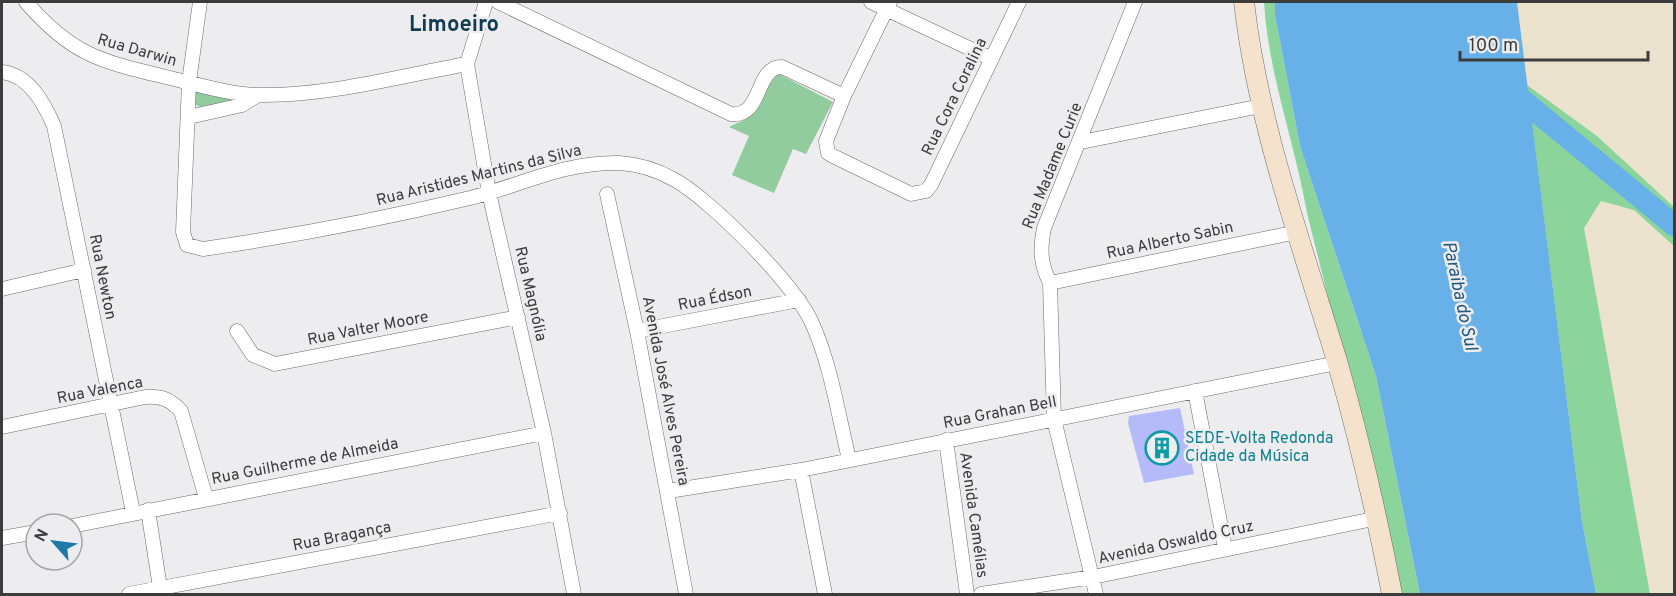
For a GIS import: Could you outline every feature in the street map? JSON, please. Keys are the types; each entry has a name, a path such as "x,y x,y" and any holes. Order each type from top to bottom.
{"main road":[{"path":"1244,2 1250,53 1261,106 1337,363 1378,518 1392,594"}],"street":[{"name":"Rua Darwin","path":"26,2 44,23 85,53 108,64 258,95 308,93 467,64"},
{"name":"Rua Aristides Martins da Silva","path":"200,2 189,82 183,232 184,240 194,248 273,239 340,227 489,193 519,181 577,166 621,163 650,169 676,181 725,219 799,300 812,322 822,351 849,459"},
{"name":"Rua Magnólia","path":"486,2 467,64 489,193 544,433 574,594"},
{"path":"498,2 731,114 744,112 751,107 770,71 775,67 782,67 844,96 888,5"},
{"path":"871,2 888,5 992,59"},
{"name":"Rua Cora Coralina","path":"844,96 825,141 828,153 911,194 919,194 931,185 1019,2"},
{"name":"Rua Madame Curie","path":"1096,594 1054,419 1050,283 1043,269 1040,249 1044,228 1136,2"},
{"name":"Rua Newton","path":"2,72 17,76 28,84 46,107 54,126 134,512"},
{"name":"Rua Darwin","path":"189,117 242,105 258,95"},
{"path":"1081,141 1261,106"},
{"name":"Avenida José Alves Pereira","path":"607,194 669,491 686,594"},
{"name":"Rua Alberto Sabin","path":"1050,283 1297,232"},
{"path":"2,289 84,270"},
{"name":"Rua Édson","path":"637,331 799,300"},
{"name":"Rua Valter Moore","path":"237,331 253,355 275,364 519,317"},
{"name":"Rua Grahan Bell","path":"669,491 801,470 1337,363"},
{"path":"1195,391 1225,548"},
{"name":"Rua Valenca","path":"2,427 145,397 160,396 174,402 181,411 206,498"},
{"name":"Rua Guilherme de Almeida","path":"84,523 544,433"},
{"name":"Avenida Camélias","path":"946,440 967,594"},
{"path":"801,470 825,594"},
{"path":"148,510 160,592"},
{"name":"Rua Bragança","path":"129,594 160,592 560,513"},
{"name":"Avenida Oswaldo Cruz","path":"981,594 1093,577 1378,518"},
{"path":"2,538 24,534"}],"shaded area":[{"path":"1517,2 1674,2 1674,594 1596,594 1582,521"}],"green space":[{"path":"1264,2 1275,2 1275,15 1300,146 1376,376 1420,594 1402,594 1276,82"},
{"path":"779,74 833,102 806,154 793,149 774,193 732,175 749,136 729,127 751,115 770,83"},
{"path":"1527,85 1597,136 1674,207 1674,246 1634,210 1601,201 1584,228 1650,594 1596,594 1582,521"},
{"path":"197,90 233,95 231,101 200,107 193,103"}],"water":[{"name":"Paraiba do Sul","path":"1275,2 1517,2 1582,521 1596,594 1420,594 1376,376 1300,146 1275,15"}],"building":[{"name":"SEDE-Volta Redonda Cidade da Música","path":"1180,408 1194,474 1144,483 1128,423 1129,416"}],"waterway":[{"path":"1504,85 1674,225"}],"place":[{"name":"SEDE-Volta Redonda Cidade da Música","path":"1162,448"}],"district":[{"name":"Limoeiro","path":"454,25"}]}
